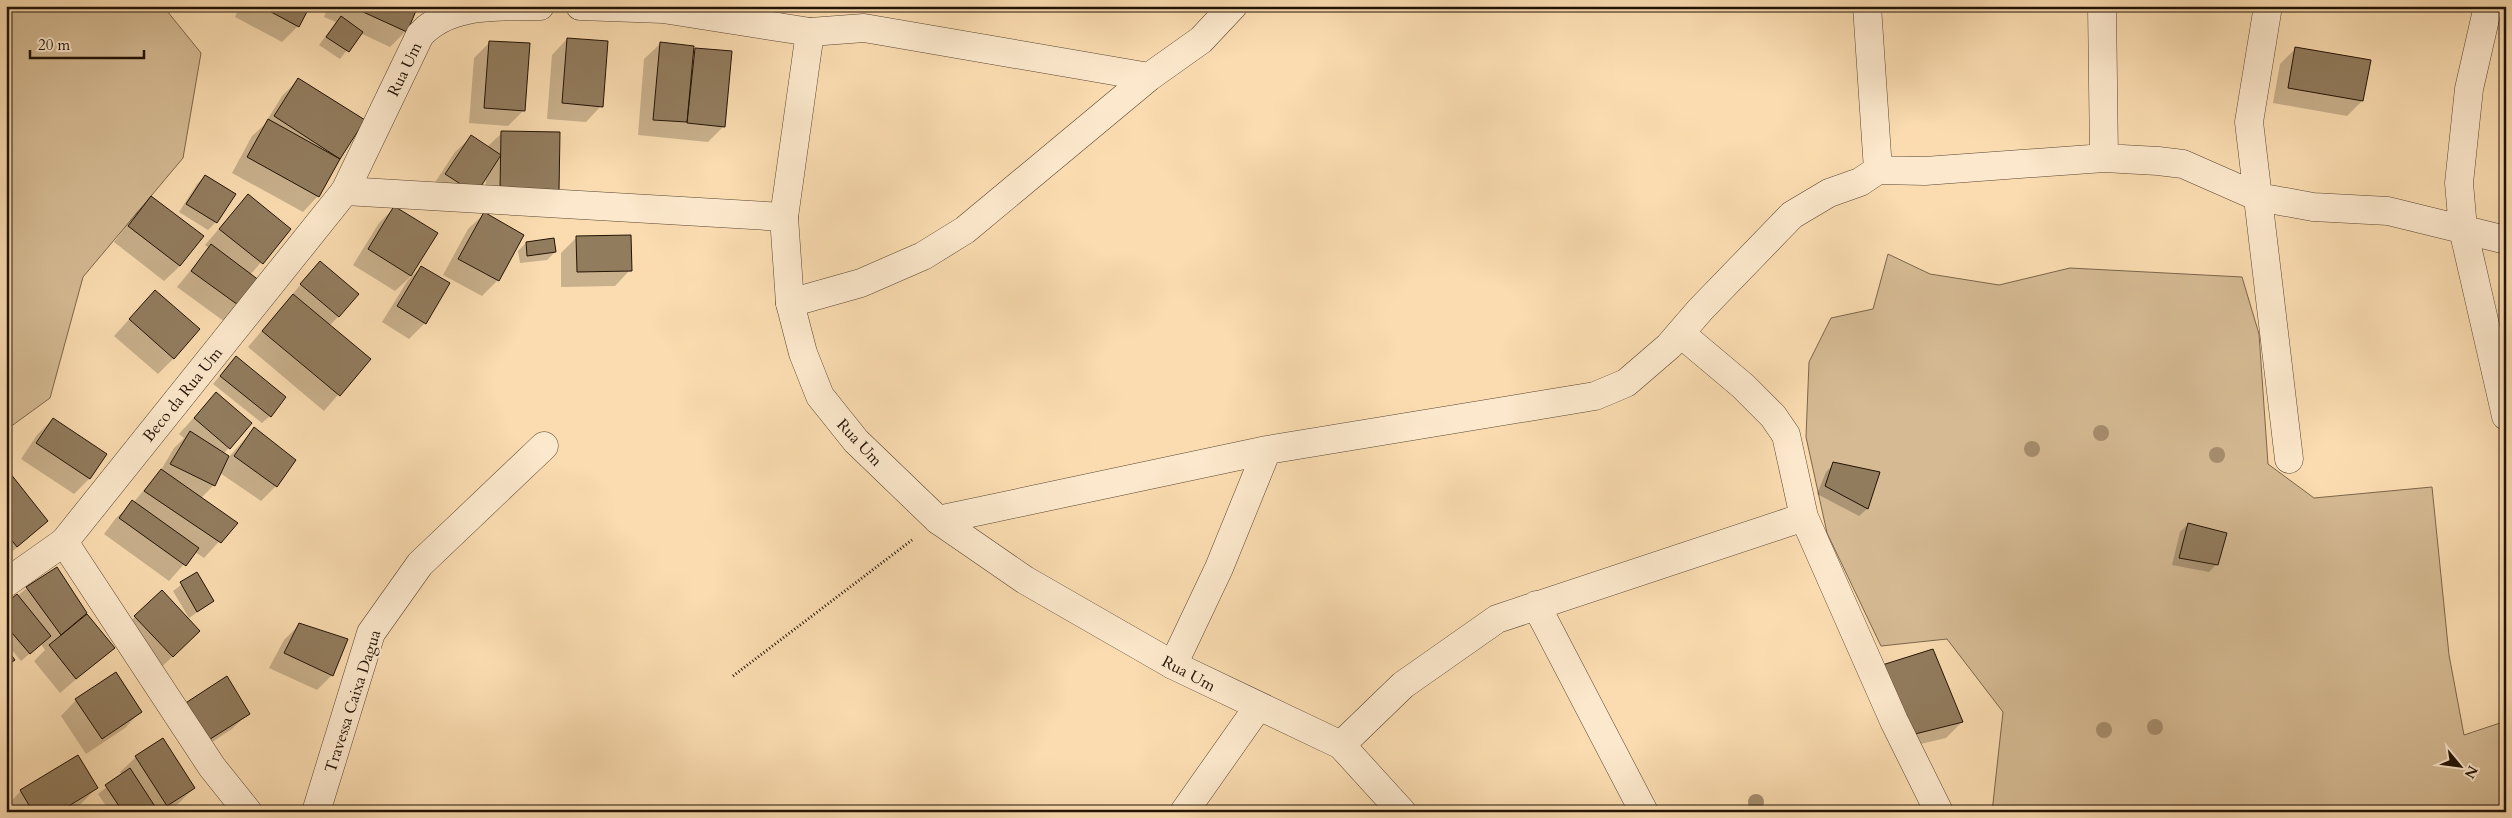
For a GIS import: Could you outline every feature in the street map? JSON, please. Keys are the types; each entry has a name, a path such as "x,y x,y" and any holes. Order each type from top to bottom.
{"street":[{"name":"Rua Um","path":"345,191 420,35 440,12 476,8 540,6"},
{"path":"580,6 663,8 810,32 867,17 1149,77"},
{"path":"790,303 862,283 923,256 965,230 1149,77 1201,40 1233,6"},
{"path":"1867,6 1878,170"},
{"path":"2102,6 2104,158"},
{"path":"2268,6 2249,122 2289,459"},
{"path":"2488,6 2469,89 2463,128 2459,183 2463,229 2506,416"},
{"name":"Rua Um","path":"810,32 800,117 784,216 790,303 803,354 820,396 856,441 938,520 1025,580 1173,665 1341,745 1402,812"},
{"path":"938,520 1267,450 1595,396 1626,383 1669,346 1700,310 1792,215 1829,193 1860,182 1878,170 1925,171 2104,158 2183,164 2258,197 2313,207 2388,211 2506,240"},
{"path":"345,191 784,216"},
{"name":"Beco da Rua Um","path":"6,584 64,542 345,191"},
{"path":"1680,333 1743,386 1774,416 1786,435 1804,517 1894,721 1939,812"},
{"name":"Travessa Caixa Dagua","path":"316,812 371,633 420,564 544,446"},
{"path":"1173,665 1219,568 1267,450"},
{"path":"1341,745 1403,685 1497,619 1804,517"},
{"path":"64,542 212,766 248,812"},
{"path":"1536,605 1644,812"},
{"path":"1184,812 1258,707"}],"path":[{"path":"733,676 938,520"}],"shaded area":[{"path":"6,6 163,6 201,53 183,158 83,277 50,398 6,430"},
{"path":"1888,254 1930,274 1999,285 2070,268 2242,277 2259,334 2268,464 2314,498 2432,487 2449,655 2464,735 2506,721 2506,812 1992,812 2003,712 1947,639 1881,646 1827,533 1806,437 1809,362 1831,318 1873,309"}],"building":[{"path":"260,6 310,6 299,27"},
{"path":"350,6 418,6 407,32"},
{"path":"341,16 363,32 349,52 326,37"},
{"path":"567,38 608,41 603,107 562,103"},
{"path":"489,41 530,43 525,111 484,108"},
{"path":"660,42 694,46 687,122 653,120"},
{"path":"2295,47 2371,60 2363,101 2288,88"},
{"path":"695,48 732,51 725,127 687,123"},
{"path":"298,78 365,120 340,159 274,116"},
{"path":"268,119 340,159 319,197 247,157"},
{"path":"501,131 560,132 559,191 500,190"},
{"path":"471,135 501,155 476,194 445,174"},
{"path":"205,175 236,194 217,223 186,204"},
{"path":"248,194 291,229 263,264 219,229"},
{"path":"151,196 204,236 180,266 128,226"},
{"path":"394,206 438,233 411,276 368,249"},
{"path":"484,212 524,235 499,281 458,259"},
{"path":"631,235 632,271 577,272 576,236"},
{"path":"554,238 556,252 527,256 526,242"},
{"path":"211,244 264,284 245,310 191,271"},
{"path":"320,261 359,294 339,317 300,284"},
{"path":"421,266 450,283 426,324 397,306"},
{"path":"155,290 200,329 174,359 129,319"},
{"path":"293,294 371,359 340,396 262,331"},
{"path":"236,356 286,397 271,417 220,376"},
{"path":"216,392 252,423 230,449 194,418"},
{"path":"53,418 107,454 90,479 36,443"},
{"path":"254,427 296,460 277,487 234,456"},
{"path":"190,431 229,456 215,486 170,464"},
{"path":"1833,462 1880,472 1868,509 1825,486"},
{"path":"6,468 48,521 17,547 6,533"},
{"path":"161,469 238,523 221,543 144,491"},
{"path":"132,500 199,548 186,566 119,518"},
{"path":"2188,523 2227,533 2218,565 2179,558"},
{"path":"57,567 87,613 61,635 26,587"},
{"path":"197,572 214,601 197,612 180,582"},
{"path":"162,590 200,631 173,657 134,616"},
{"path":"17,594 51,636 30,654 6,626 6,603"},
{"path":"87,614 115,648 76,679 49,645"},
{"path":"299,623 348,639 333,676 284,653"},
{"path":"6,648 15,660 6,666"},
{"path":"1933,649 1963,722 1911,735 1879,666"},
{"path":"116,672 142,712 102,739 75,699"},
{"path":"227,676 250,714 207,741 184,704"},
{"path":"163,738 195,788 167,806 135,756"},
{"path":"78,755 98,788 59,812 33,812 20,790"},
{"path":"130,768 156,808 150,812 123,812 105,785"}]}
